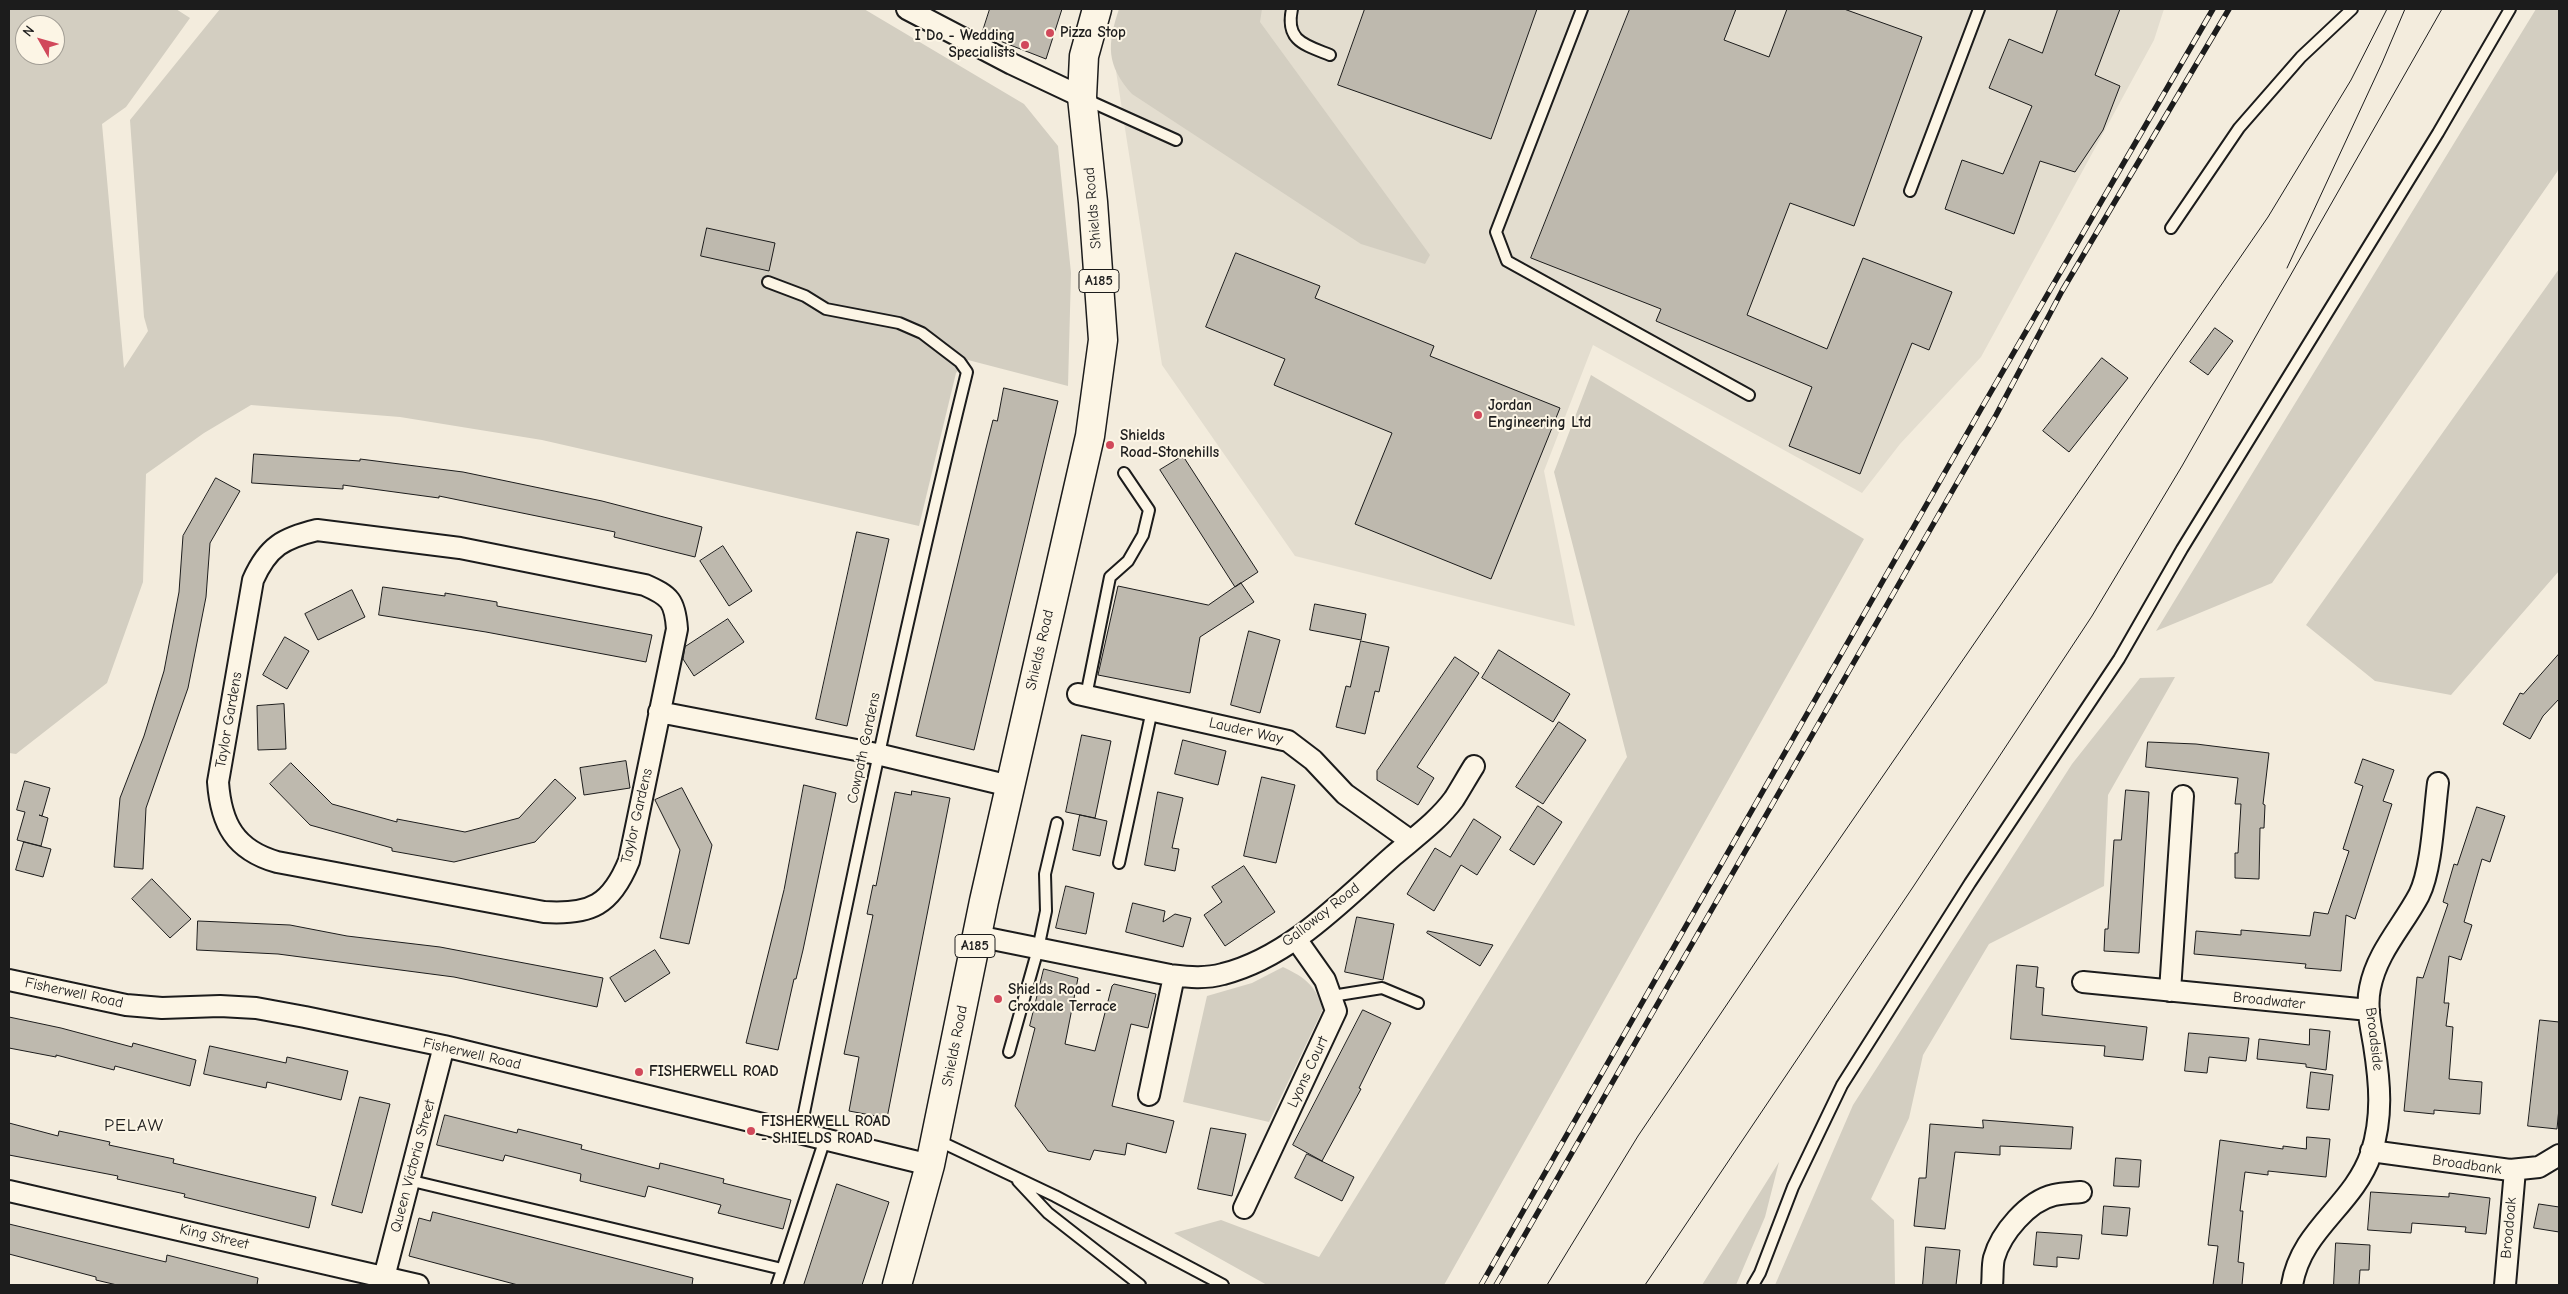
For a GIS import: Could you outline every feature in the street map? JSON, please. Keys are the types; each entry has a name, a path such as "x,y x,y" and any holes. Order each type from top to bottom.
{"main road":[{"name":"Shields Road","path":"897,1285 933,1152 977,936 1090,436 1103,340 1093,202 1082,97 1084,56 1097,9"}],"street":[{"path":"907,9 1012,64 1082,97"},
{"name":"Taylor Gardens","path":"318,530 460,548 645,585 666,595 676,611 677,629 659,712 629,860 620,882 598,906 570,914 544,912 258,857 243,845 228,828 220,805 218,782 254,580 260,565 273,550 289,537 318,530"},
{"name":"Lauder Way","path":"1082,695 1288,741 1313,760 1345,794 1411,841"},
{"path":"659,712 877,754 1010,786"},
{"name":"Galloway Road","path":"977,936 1174,976 1199,978 1224,974 1260,959 1296,939 1411,841 1454,799 1474,766"},
{"name":"Broadside","path":"2292,1285 2295,1266 2303,1249 2358,1180 2372,1151 2378,1130 2380,1084 2369,1010 2370,989 2378,960 2420,894 2426,872 2438,783"},
{"path":"2170,991 2183,796"},
{"name":"Lyons Court","path":"1244,1208 1336,1011 1325,980 1296,939"},
{"path":"1149,1095 1174,976"},
{"name":"Fisherwell Road","path":"9,980 126,1005 162,1008 220,1006 256,1008 444,1046 825,1139 933,1152"},
{"name":"Broadwater","path":"2083,982 2369,1010"},
{"name":"Queen Victoria Street","path":"383,1281 444,1046"},
{"name":"Broadbank","path":"2372,1151 2514,1170 2539,1167 2559,1155"},
{"name":"Broadoak","path":"2505,1285 2514,1170"},
{"name":"King Street","path":"9,1191 383,1281 418,1285"},
{"path":"1992,1285 1994,1258 2004,1236 2019,1218 2035,1204 2053,1195 2081,1192"}],"lane":[{"path":"1292,9 1291,30 1300,43 1330,55"},
{"path":"1582,9 1496,232 1507,261 1749,395"},
{"path":"1910,190 1979,9"},
{"path":"2171,228 2239,128 2301,57 2352,9"},
{"path":"1753,1285 1760,1273 1792,1187 1842,1085 1970,883 2119,658 2182,549 2438,133 2510,9"},
{"path":"1082,97 1176,140"},
{"name":"Cowpath Gardens","path":"768,282 805,296 826,309 900,323 922,333 960,362 967,372 877,754 800,1133"},
{"path":"1082,695 1110,577 1128,561 1143,535 1149,510 1124,473"},
{"path":"1119,863 1152,710"},
{"path":"1009,1052 1038,949 1046,911 1045,874 1057,823"},
{"path":"1332,996 1382,988 1418,1004"},
{"path":"777,1285 825,1139"},
{"path":"933,1152 1016,1179 1055,1196 1223,1285"},
{"path":"1016,1179 1048,1213 1140,1285"},
{"path":"408,1180 782,1269"}],"shaded area":[{"path":"9,9 176,9 190,18 126,107 102,124 124,368 148,331 144,317 130,120 220,9 864,9 1024,104 1058,146 1071,273 1068,386 968,360 956,373 919,526 542,440 400,417 251,405 204,433 146,474 143,582 107,683 16,754 9,753"},
{"path":"1119,9 1262,9 1260,22 1430,255 1425,264 1361,244 1132,94 1117,74 1111,54 1112,33"},
{"path":"1142,9 2164,9 2154,40 1981,357 1900,444 1862,493 1593,345 1544,471 1575,626 1295,556 1162,365 1116,71"},
{"path":"2536,9 2559,9 2559,167 2557,172 2272,583 2156,631"},
{"path":"2559,269 2559,571 2451,695 2375,681 2306,625"},
{"path":"1591,375 1864,539 1444,1285 1267,1285 1174,1233 1221,1220 1319,1257 1627,757 1554,472"},
{"path":"2175,677 2108,795 2104,886 1989,944 1923,1055 1909,1118 1871,1199 1894,1220 1895,1285 1775,1285 1853,1105 2072,764 2140,678"},
{"path":"1283,967 1309,983 1317,994 1323,1009 1269,1122 1183,1102 1207,996 1252,983"},
{"path":"1779,1162 1765,1217 1736,1285 1702,1285"}],"building":[{"path":"990,9 1062,9 1046,59 982,34"},
{"path":"1365,9 1537,9 1491,139 1338,85"},
{"path":"1630,9 1736,9 1724,40 1769,57 1787,9 1844,9 1922,37 1854,226 1790,203 1747,315 1827,349 1863,258 1952,292 1929,350 1912,343 1860,474 1789,446 1812,387 1656,321 1661,309 1531,258"},
{"path":"2058,9 2120,9 2095,75 2120,86 2103,130 2075,172 2040,161 2014,234 1945,209 1962,160 2003,174 2032,106 1989,88 2009,39 2042,53"},
{"path":"707,228 775,243 769,271 701,256"},
{"name":"Jordan Engineering Ltd","path":"1236,253 1320,286 1315,298 1434,346 1430,356 1560,408 1491,579 1355,524 1392,433 1274,385 1285,359 1206,327"},
{"path":"2215,328 2233,341 2208,375 2190,362"},
{"path":"2102,358 2128,378 2069,452 2043,431"},
{"path":"1004,388 1058,401 974,750 916,736 993,420 997,421"},
{"path":"254,454 360,461 360,459 463,472 602,501 702,527 695,557 614,537 615,532 439,496 439,498 343,485 343,489 252,483"},
{"path":"1183,456 1258,572 1235,587 1160,470"},
{"path":"216,478 240,491 210,543 206,597 188,688 146,808 143,869 114,867 120,798 144,736 164,671 179,592 183,536"},
{"path":"857,532 889,539 847,726 816,719"},
{"path":"723,546 752,591 729,606 700,561"},
{"path":"1241,583 1254,602 1200,637 1190,693 1098,675 1118,586 1208,605"},
{"path":"383,587 445,596 445,593 497,602 497,606 652,635 646,662 486,632 379,615"},
{"path":"352,590 365,617 318,640 305,614"},
{"path":"1315,604 1366,614 1361,640 1310,630"},
{"path":"728,619 744,642 694,676 683,659 685,647"},
{"path":"1249,631 1280,640 1260,713 1231,705"},
{"path":"285,637 309,651 287,689 263,675"},
{"path":"1361,641 1389,647 1379,692 1375,691 1365,734 1336,727 1346,686 1350,687"},
{"path":"1499,650 1570,694 1553,722 1482,678"},
{"path":"2559,654 2559,699 2543,716 2530,739 2503,724 2520,693 2523,694"},
{"path":"1455,657 1479,673 1417,767 1434,778 1418,805 1377,780 1377,771"},
{"path":"284,704 286,749 258,750 257,706"},
{"path":"1559,722 1586,740 1543,804 1516,787"},
{"path":"1082,735 1111,741 1095,818 1066,812"},
{"path":"1183,740 1226,751 1218,785 1175,774"},
{"path":"2148,742 2196,744 2269,753 2263,804 2265,805 2264,828 2260,828 2259,879 2235,878 2235,853 2238,853 2241,804 2235,804 2238,778 2146,767"},
{"path":"2363,759 2394,770 2383,801 2392,804 2355,919 2346,915 2341,971 2305,968 2306,964 2194,954 2196,931 2241,935 2241,930 2310,936 2314,912 2328,914 2349,851 2343,849 2363,786 2355,783"},
{"path":"626,761 630,788 584,795 580,768"},
{"path":"291,763 332,804 397,822 397,819 465,832 519,818 555,779 576,798 535,842 454,862 392,851 392,848 310,825 270,784"},
{"path":"1262,777 1295,785 1276,863 1244,856"},
{"path":"25,781 50,788 42,816 48,818 41,846 17,840 25,812 17,810"},
{"path":"804,785 836,793 803,950 796,979 794,979 778,1050 746,1043 784,890"},
{"path":"682,788 712,845 689,944 660,938 680,850 655,800"},
{"path":"2126,790 2149,792 2139,953 2104,951 2105,929 2108,929 2114,840 2121,840"},
{"path":"912,791 950,798 887,1118 849,1111 859,1057 844,1054 873,915 867,914 873,885 876,886 895,792 911,795"},
{"path":"1158,792 1183,798 1172,848 1179,849 1175,871 1145,865"},
{"path":"1538,806 1562,822 1534,865 1510,850"},
{"path":"2477,807 2505,816 2490,862 2482,859 2464,922 2472,925 2461,960 2449,956 2444,1003 2449,1003 2446,1026 2453,1027 2449,1079 2482,1082 2480,1114 2434,1110 2434,1114 2404,1111 2417,977 2423,978 2448,904 2443,902 2454,864 2457,865"},
{"path":"1080,815 1107,821 1100,856 1073,850"},
{"path":"1474,819 1501,837 1477,875 1461,865 1434,911 1407,894 1435,848 1450,857"},
{"path":"24,842 51,849 43,877 16,870"},
{"path":"1244,866 1275,912 1225,946 1204,915 1222,902 1212,887"},
{"path":"152,879 191,919 170,938 132,899"},
{"path":"1066,886 1094,893 1086,934 1056,928"},
{"path":"1133,903 1165,911 1163,922 1175,914 1191,918 1183,947 1126,932"},
{"path":"1357,917 1394,924 1383,980 1345,972"},
{"path":"198,921 290,925 347,936 440,947 603,978 597,1007 454,977 278,954 197,950"},
{"path":"1428,931 1493,945 1480,966 1427,933"},
{"path":"655,950 670,973 625,1002 610,978"},
{"path":"2017,965 2038,967 2036,987 2044,988 2042,1015 2147,1027 2143,1060 2104,1056 2105,1046 2011,1039"},
{"path":"1044,969 1078,978 1065,1044 1095,1051 1114,984 1156,994 1148,1028 1131,1024 1112,1106 1174,1121 1166,1153 1127,1143 1125,1155 1094,1150 1090,1160 1048,1151 1015,1106 1035,1028 1030,1026"},
{"path":"1363,1010 1391,1023 1359,1088 1361,1089 1322,1161 1293,1145"},
{"path":"9,1017 61,1028 132,1047 133,1043 196,1060 190,1086 115,1066 114,1070 56,1055 56,1057 9,1048"},
{"path":"2540,1020 2559,1022 2559,1108 2557,1129 2528,1126"},
{"path":"2310,1029 2330,1031 2326,1070 2306,1067 2306,1064 2257,1059 2259,1039 2309,1045"},
{"path":"2189,1033 2249,1038 2246,1061 2209,1057 2207,1073 2185,1071"},
{"path":"210,1046 286,1063 287,1057 348,1071 341,1100 267,1082 266,1088 204,1074"},
{"path":"2311,1072 2333,1075 2329,1110 2307,1108"},
{"path":"360,1097 390,1104 362,1213 332,1205"},
{"path":"445,1115 517,1133 518,1129 582,1145 581,1149 659,1169 660,1163 724,1179 723,1183 791,1200 783,1229 718,1213 721,1205 648,1186 645,1197 580,1181 581,1174 505,1155 503,1161 437,1145"},
{"path":"1983,1120 2073,1127 2071,1149 2000,1146 2000,1155 1955,1152 1945,1229 1914,1226 1919,1178 1926,1178 1930,1124 1983,1128"},
{"path":"9,1123 58,1136 59,1131 110,1142 109,1145 174,1159 173,1163 316,1197 309,1228 184,1197 185,1194 117,1179 118,1176 9,1155"},
{"path":"1211,1128 1246,1134 1232,1196 1198,1189"},
{"path":"2307,1137 2330,1139 2326,1177 2268,1171 2268,1175 2245,1172 2240,1211 2243,1211 2238,1262 2244,1263 2242,1285 2213,1285 2218,1246 2208,1245 2220,1140 2283,1149 2283,1146 2306,1149"},
{"path":"1307,1154 1354,1177 1342,1201 1295,1178"},
{"path":"2116,1158 2141,1160 2139,1187 2114,1186"},
{"path":"837,1184 889,1202 862,1285 804,1285"},
{"path":"2371,1192 2449,1197 2449,1193 2490,1198 2486,1234 2465,1232 2466,1227 2412,1223 2411,1233 2368,1230"},
{"path":"2539,1204 2559,1207 2559,1232 2534,1228"},
{"path":"2104,1206 2130,1208 2127,1236 2102,1234"},
{"path":"433,1212 693,1278 692,1285 518,1285 409,1256 419,1218 430,1221"},
{"path":"9,1224 166,1262 167,1255 258,1278 257,1285 117,1285 96,1280 96,1277 9,1254"},
{"path":"2037,1232 2082,1235 2079,1259 2057,1257 2057,1267 2034,1265"},
{"path":"2336,1243 2370,1245 2369,1270 2360,1270 2359,1285 2334,1285"},
{"path":"1926,1247 1960,1250 1956,1285 1923,1285"}],"tram line":[{"path":"1547,1285 1638,1136 1792,908 2268,217 2351,80 2387,9"},
{"path":"2287,268 2405,9"},
{"path":"1645,1285 1913,887 2092,616 2182,466 2442,9"}],"railway":[{"path":"1481,1285 1981,409 2213,9"},
{"path":"1496,1285 1996,415 2062,291 2229,9"}],"place":[{"name":"Pizza Stop","path":"1050,33"},
{"name":"I Do - Wedding Specialists","path":"1025,45"},
{"name":"Jordan Engineering Ltd","path":"1478,415"},
{"name":"Shields Road-Stonehills","path":"1110,445"},
{"name":"Shields Road - Croxdale Terrace","path":"998,999"},
{"name":"FISHERWELL ROAD","path":"639,1072"},
{"name":"FISHERWELL ROAD - SHIELDS ROAD","path":"751,1131"}],"district":[{"name":"PELAW","path":"134,1126"}]}
